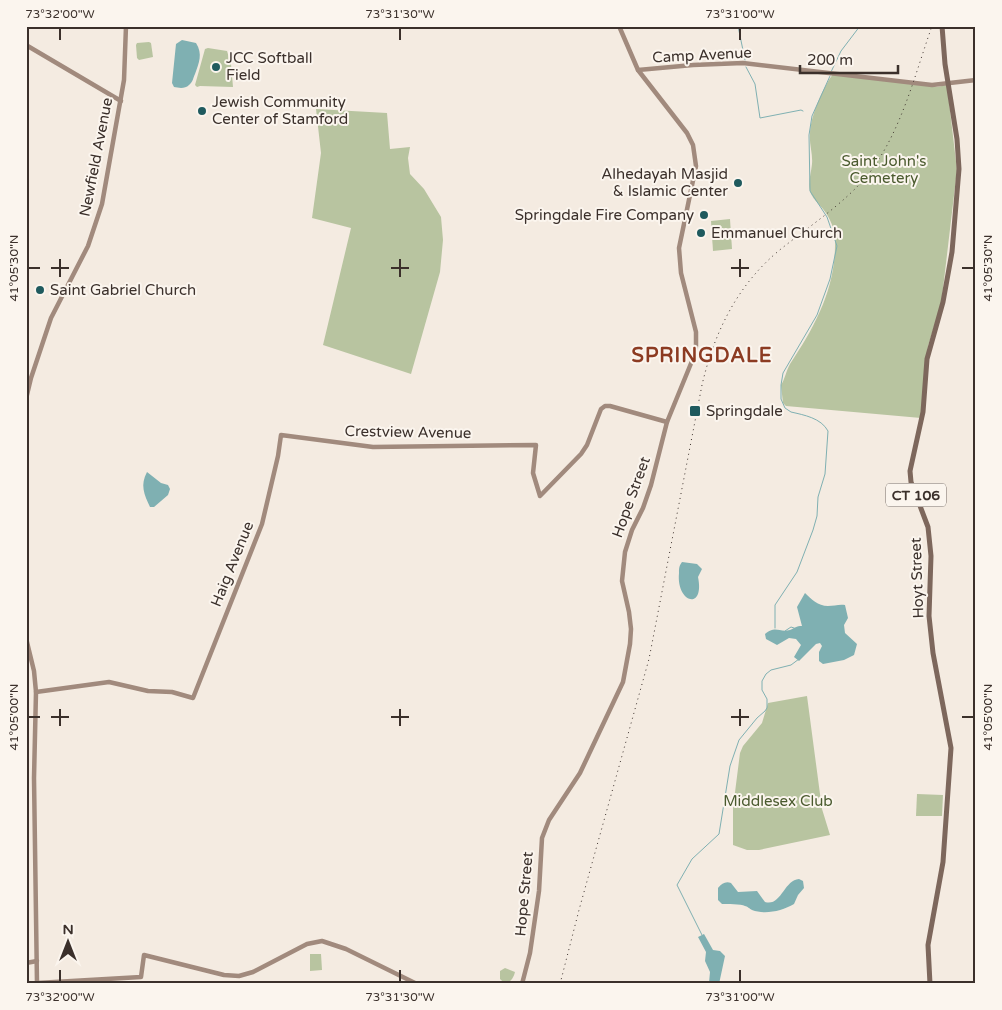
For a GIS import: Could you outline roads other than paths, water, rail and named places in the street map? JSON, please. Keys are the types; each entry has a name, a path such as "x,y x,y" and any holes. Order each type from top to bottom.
{"main road":[{"name":"Hoyt Street","path":"930,984 928,945 942,868 951,748 933,653 930,626 931,556 928,527 911,482 910,471 923,412 927,359 943,302 952,246 959,169 954,112 948,83 942,26"}],"street":[{"name":"Newfield Avenue","path":"26,399 51,318 88,246 98,220 108,180 120,101 126,56 126,26"},
{"name":"Hope Street","path":"522,984 532,943 539,891 540,854 543,833 549,820 576,781 624,682 631,629 622,581 625,552 629,537 643,508 651,485 668,422 696,346 696,332 681,274 680,261 680,248 696,166 693,145 687,134 638,70 619,26"},
{"path":"26,45 120,101"},
{"name":"Camp Avenue","path":"638,70 743,63 932,85 976,80"},
{"name":"Crestview Avenue","path":"281,435 373,447 536,445 533,473 540,496 581,454 587,445 601,409 605,406 668,422"},
{"name":"Haig Avenue","path":"36,692 109,682 148,691 172,692 193,698 262,524 281,435"},
{"path":"26,638 34,671 36,692 34,778 37,983 141,977 144,955 224,975 240,976 253,972 310,943 322,941 343,948 417,984"},
{"path":"26,963 36,961"}],"water":[{"path":"182,40 196,43 200,59 191,83 186,87 180,88 174,87 172,83 176,44"},
{"path":"147,472 161,483 168,485 170,489 168,495 154,507 150,507 144,489"},
{"path":"682,562 697,564 702,569 698,577 698,595 694,599 686,596 679,583 679,571"},
{"path":"805,593 821,605 845,605 848,618 844,625 845,633 857,644 854,655 844,660 823,664 819,661 819,652 822,646 820,643 816,644 799,661 794,657 801,645 796,639 789,638 777,645 766,639 765,634 769,631 786,631 802,626 797,607"},
{"path":"799,879 803,881 804,888 794,904 784,909 768,912 757,911 743,905 722,904 718,900 718,888 727,882 731,883 738,892 757,891 765,902 775,901 794,880"},
{"path":"704,934 713,950 720,951 725,956 719,984 707,984 709,983 710,972 705,961 706,952 698,937"}],"waterway":[{"path":"738,26 745,60"},
{"path":"831,72 841,51 860,26"},
{"path":"746,67 755,84 760,118 803,111"},
{"path":"775,628 775,605 797,572 813,530 817,516 818,497 825,474 828,431 817,420 791,412 785,408 781,399 781,385 783,373 817,315 830,279 837,246 827,217 810,191 809,135 812,116 830,76"},
{"path":"785,631 791,627 794,628"},
{"path":"702,935 677,885 692,859 719,834 730,766 739,740 767,708 767,699 762,690 762,681 771,670 791,665 799,659"}],"railway":[{"path":"560,984 649,659 702,385 714,344 732,307 755,274 786,245 849,195 867,176 879,159 906,104 932,26"}],"place":[{"name":"JCC Softball Field","path":"216,67"},
{"name":"Jewish Community Center of Stamford","path":"202,111"},
{"name":"Alhedayah Masjid & Islamic Center","path":"738,183"},
{"name":"Springdale Fire Company","path":"704,215"},
{"name":"Emmanuel Church","path":"701,233"},
{"name":"Saint Gabriel Church","path":"40,290"},
{"name":"Springdale","path":"695,411"}],"district":[{"name":"SPRINGDALE","path":"702,355"}],"park label":[{"name":"Saint John's Cemetery","path":"884,170"},
{"name":"Middlesex Club","path":"778,801"}]}
